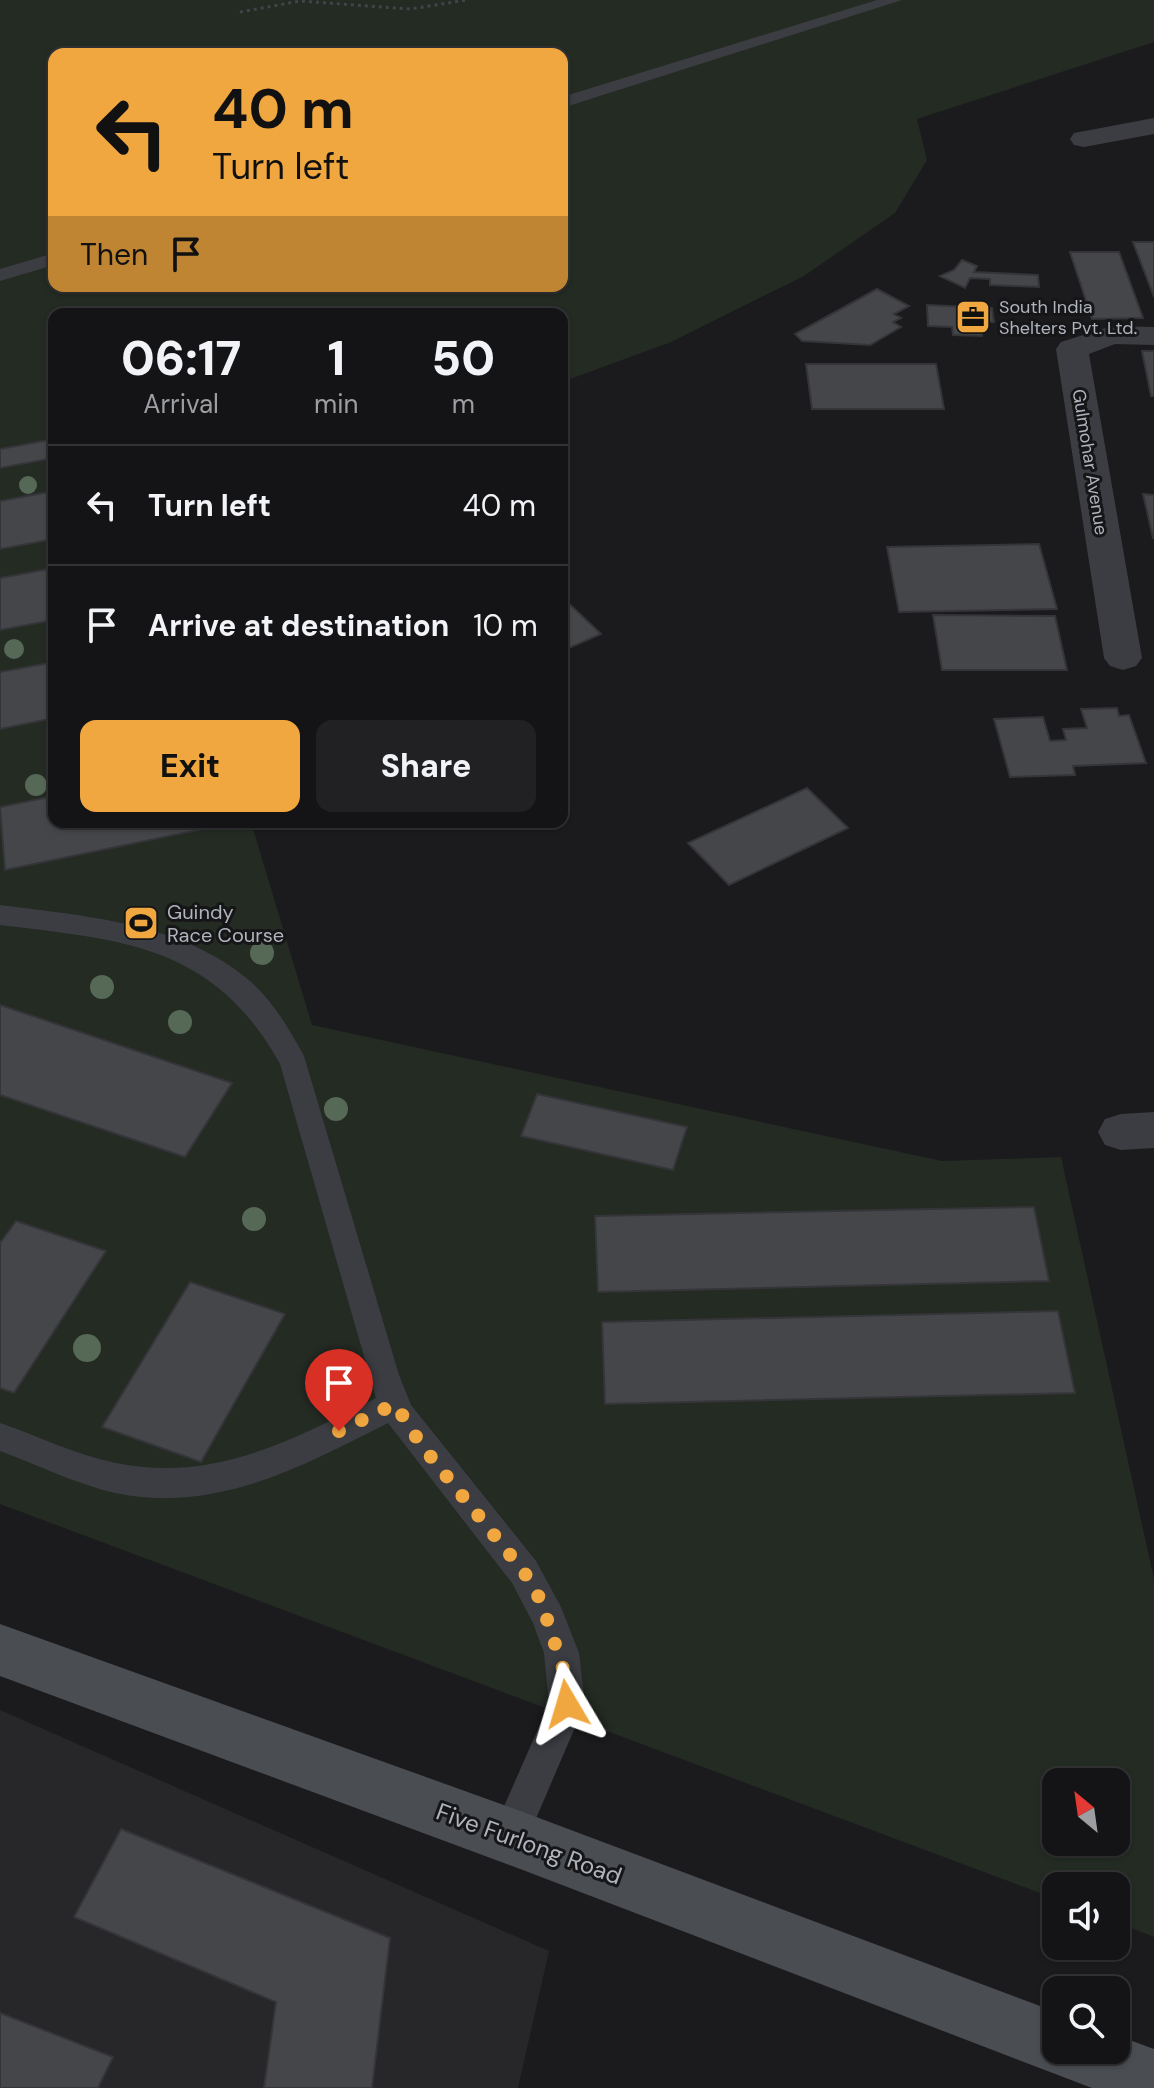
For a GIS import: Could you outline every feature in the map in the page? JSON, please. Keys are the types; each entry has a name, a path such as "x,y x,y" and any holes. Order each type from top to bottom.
{"main road":[{"name":"Five Furlong Road","path":"0,1650 510,1836 1042,2038"},
{"path":"1111,2064 1154,2080"}],"street":[{"path":"1084,139 1154,126"},
{"name":"Gulmohar Avenue","path":"1123,658 1072,349 1112,335 1154,336"}],"lane":[{"path":"568,86 836,0"},
{"path":"568,101 894,0"},
{"path":"0,258 48,244"},
{"path":"0,275 48,261"},
{"path":"0,915 114,929 170,944 219,970 255,998 282,1036 294,1064 395,1404 422,1446 524,1572 541,1601 560,1655 567,1681 567,1704 510,1836"},
{"path":"0,1437 114,1478 160,1486 202,1485 256,1472 395,1404"}],"path":[{"path":"240,12 297,1 382,11 423,10 466,0"}],"shaded area":[{"name":"Guindy Race Course","path":"0,0 1154,0 1154,42 917,119 927,160 895,213 804,276 671,342 568,380 568,308 48,308 48,828 253,828 312,1025 942,1161 1061,1157 1154,1579 1154,1937 1130,1928 1130,1872 1042,1872 1042,1894 0,1504"},
{"path":"0,1710 549,1951 518,2088 0,2088"}],"building":[{"path":"1133,242 1154,242 1154,297"},
{"path":"1070,252 1119,252 1143,318 1092,319"},
{"path":"962,260 977,266 974,272 1038,275 1039,287 990,285 990,279 970,278 965,288 940,276 954,270"},
{"path":"877,289 909,306 894,314 901,318 893,322 901,327 870,345 802,341 795,334"},
{"path":"927,305 992,308 994,322 981,322 982,336 953,335 952,327 928,326"},
{"path":"1142,351 1154,351 1154,396 1151,396"},
{"path":"806,364 936,364 944,409 812,409"},
{"path":"48,440 48,459 0,468 0,449"},
{"path":"48,492 48,540 0,549 0,501"},
{"path":"1143,494 1154,495 1154,538 1153,538"},
{"path":"1039,544 1057,609 899,612 887,547"},
{"path":"48,569 48,621 0,630 0,578"},
{"path":"568,603 601,634 568,648"},
{"path":"933,615 1055,616 1067,670 942,670"},
{"path":"48,663 48,719 0,729 0,672"},
{"path":"1117,708 1119,716 1129,715 1146,763 1073,766 1075,775 1010,777 994,719 1043,717 1050,741 1066,740 1063,729 1087,728 1081,709"},
{"path":"807,788 848,828 729,885 688,843"},
{"path":"48,797 48,828 203,829 5,870 0,807"},
{"path":"0,1005 232,1083 185,1157 0,1095"},
{"path":"537,1094 687,1127 673,1170 521,1136"},
{"path":"1034,1207 1049,1281 598,1292 595,1216"},
{"path":"16,1221 106,1251 14,1393 0,1388 0,1243"},
{"path":"190,1282 285,1314 201,1462 102,1427"},
{"path":"1058,1311 1075,1393 605,1404 602,1322"},
{"path":"121,1829 390,1938 372,2088 264,2088 276,2002 74,1917"},
{"path":"0,2013 113,2057 98,2088 0,2088"}],"place":[{"name":"South India Shelters Pvt. Ltd.","path":"973,317"},
{"name":"Guindy Race Course","path":"141,923"}],"route":[{"path":"339,1431 395,1404 422,1446 524,1572 541,1601 567,1681 567,1704"}]}
